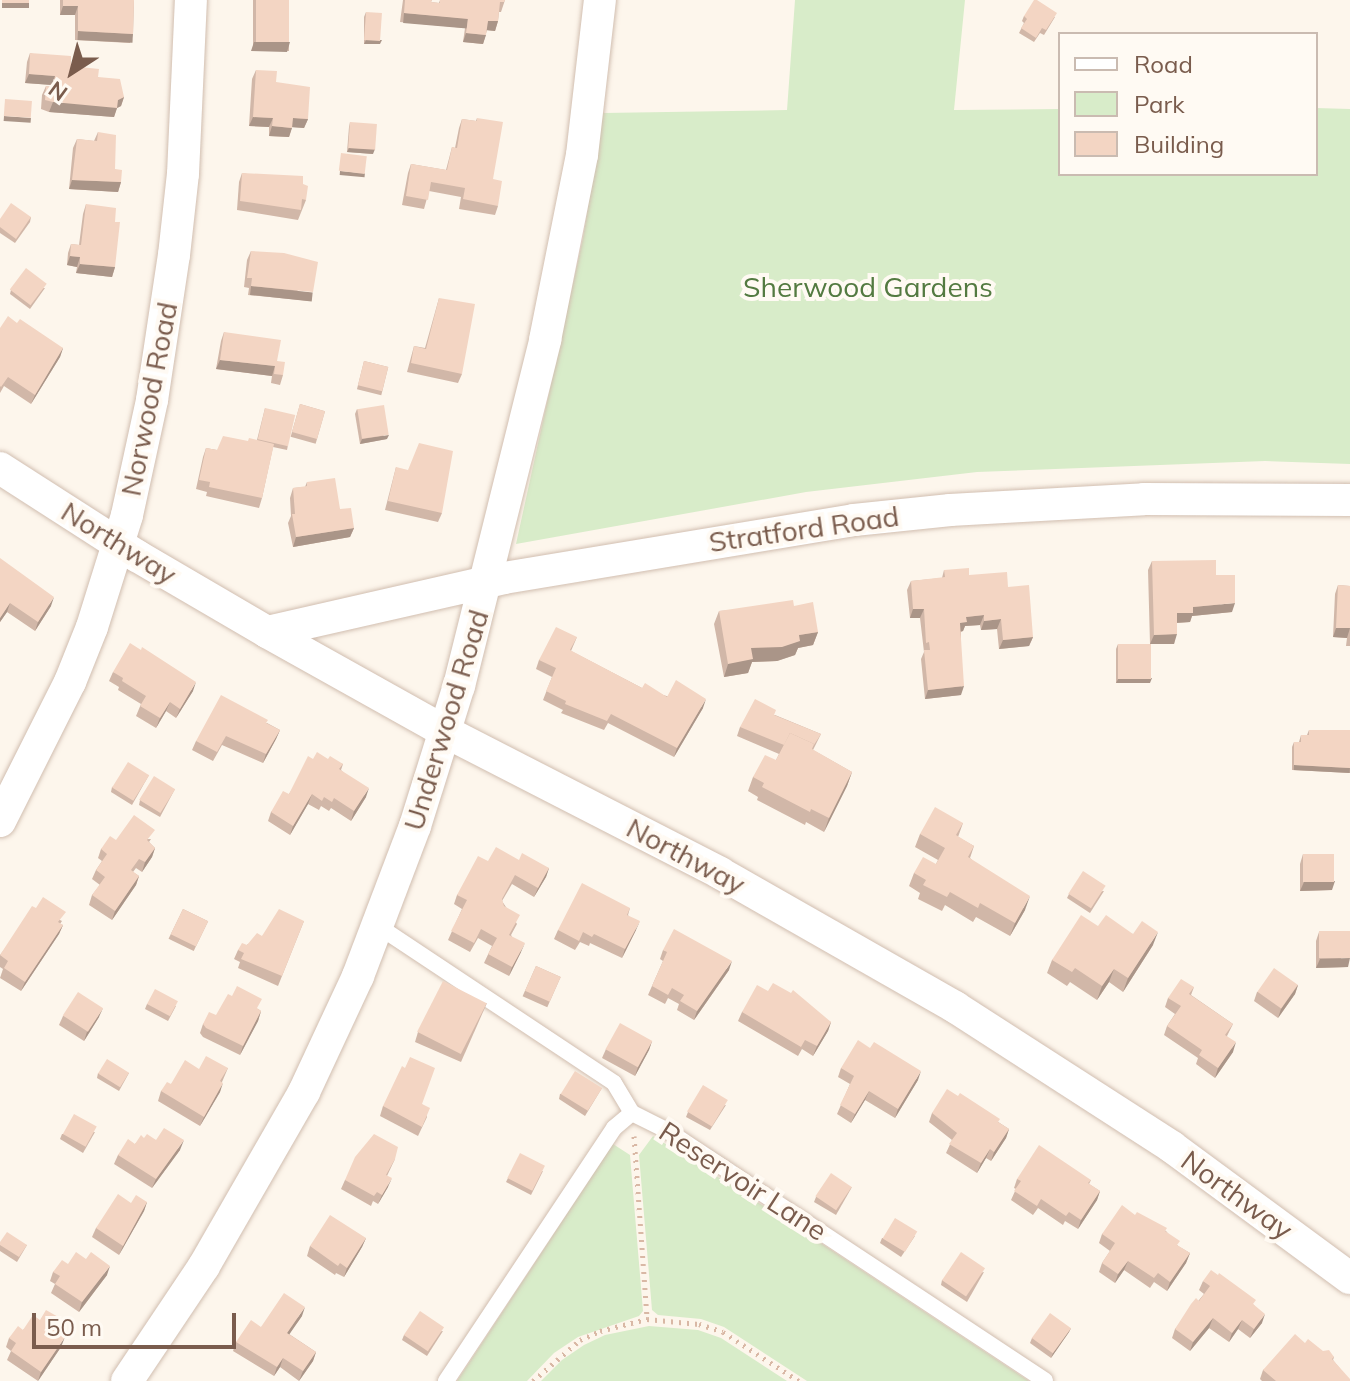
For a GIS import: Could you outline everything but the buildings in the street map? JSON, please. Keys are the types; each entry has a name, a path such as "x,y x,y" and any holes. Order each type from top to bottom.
{"street":[{"name":"Norwood Road","path":"0,821 70,682 119,544 152,400 174,255 183,174 191,0"},
{"name":"Underwood Road","path":"127,1381 204,1266 272,1151 336,1027 378,926 446,732 487,581 542,355 575,193 598,39 600,0"},
{"name":"Northway","path":"0,468 119,544 267,632 446,732 720,873 955,1007 1172,1147 1350,1278"},
{"name":"Stratford Road","path":"267,632 487,581 776,532 950,510 1144,499 1350,500"}],"lane":[{"path":"378,926 614,1083 632,1113"},
{"name":"Reservoir Lane","path":"446,1381 614,1128 632,1113 649,1119 1045,1381"}],"path":[{"path":"636,1168 647,1319"},
{"path":"533,1381 580,1340 600,1331 647,1319 699,1324 723,1332 799,1381"}],"green space":[{"name":"Sherwood Gardens","path":"795,0 965,0 954,110 1058,109 1058,176 1318,176 1318,108 1350,109 1350,464 1265,461 977,472 806,492 516,544 583,238 603,113 787,110"},
{"path":"653,1136 1029,1381 807,1381 724,1327 701,1319 658,1315 652,1310 639,1155"},
{"path":"613,1144 630,1155 643,1311 639,1316 578,1337 554,1353 527,1381 457,1381"},
{"path":"649,1326 698,1330 721,1338 787,1381 541,1381 562,1360 584,1345 605,1335"}]}
